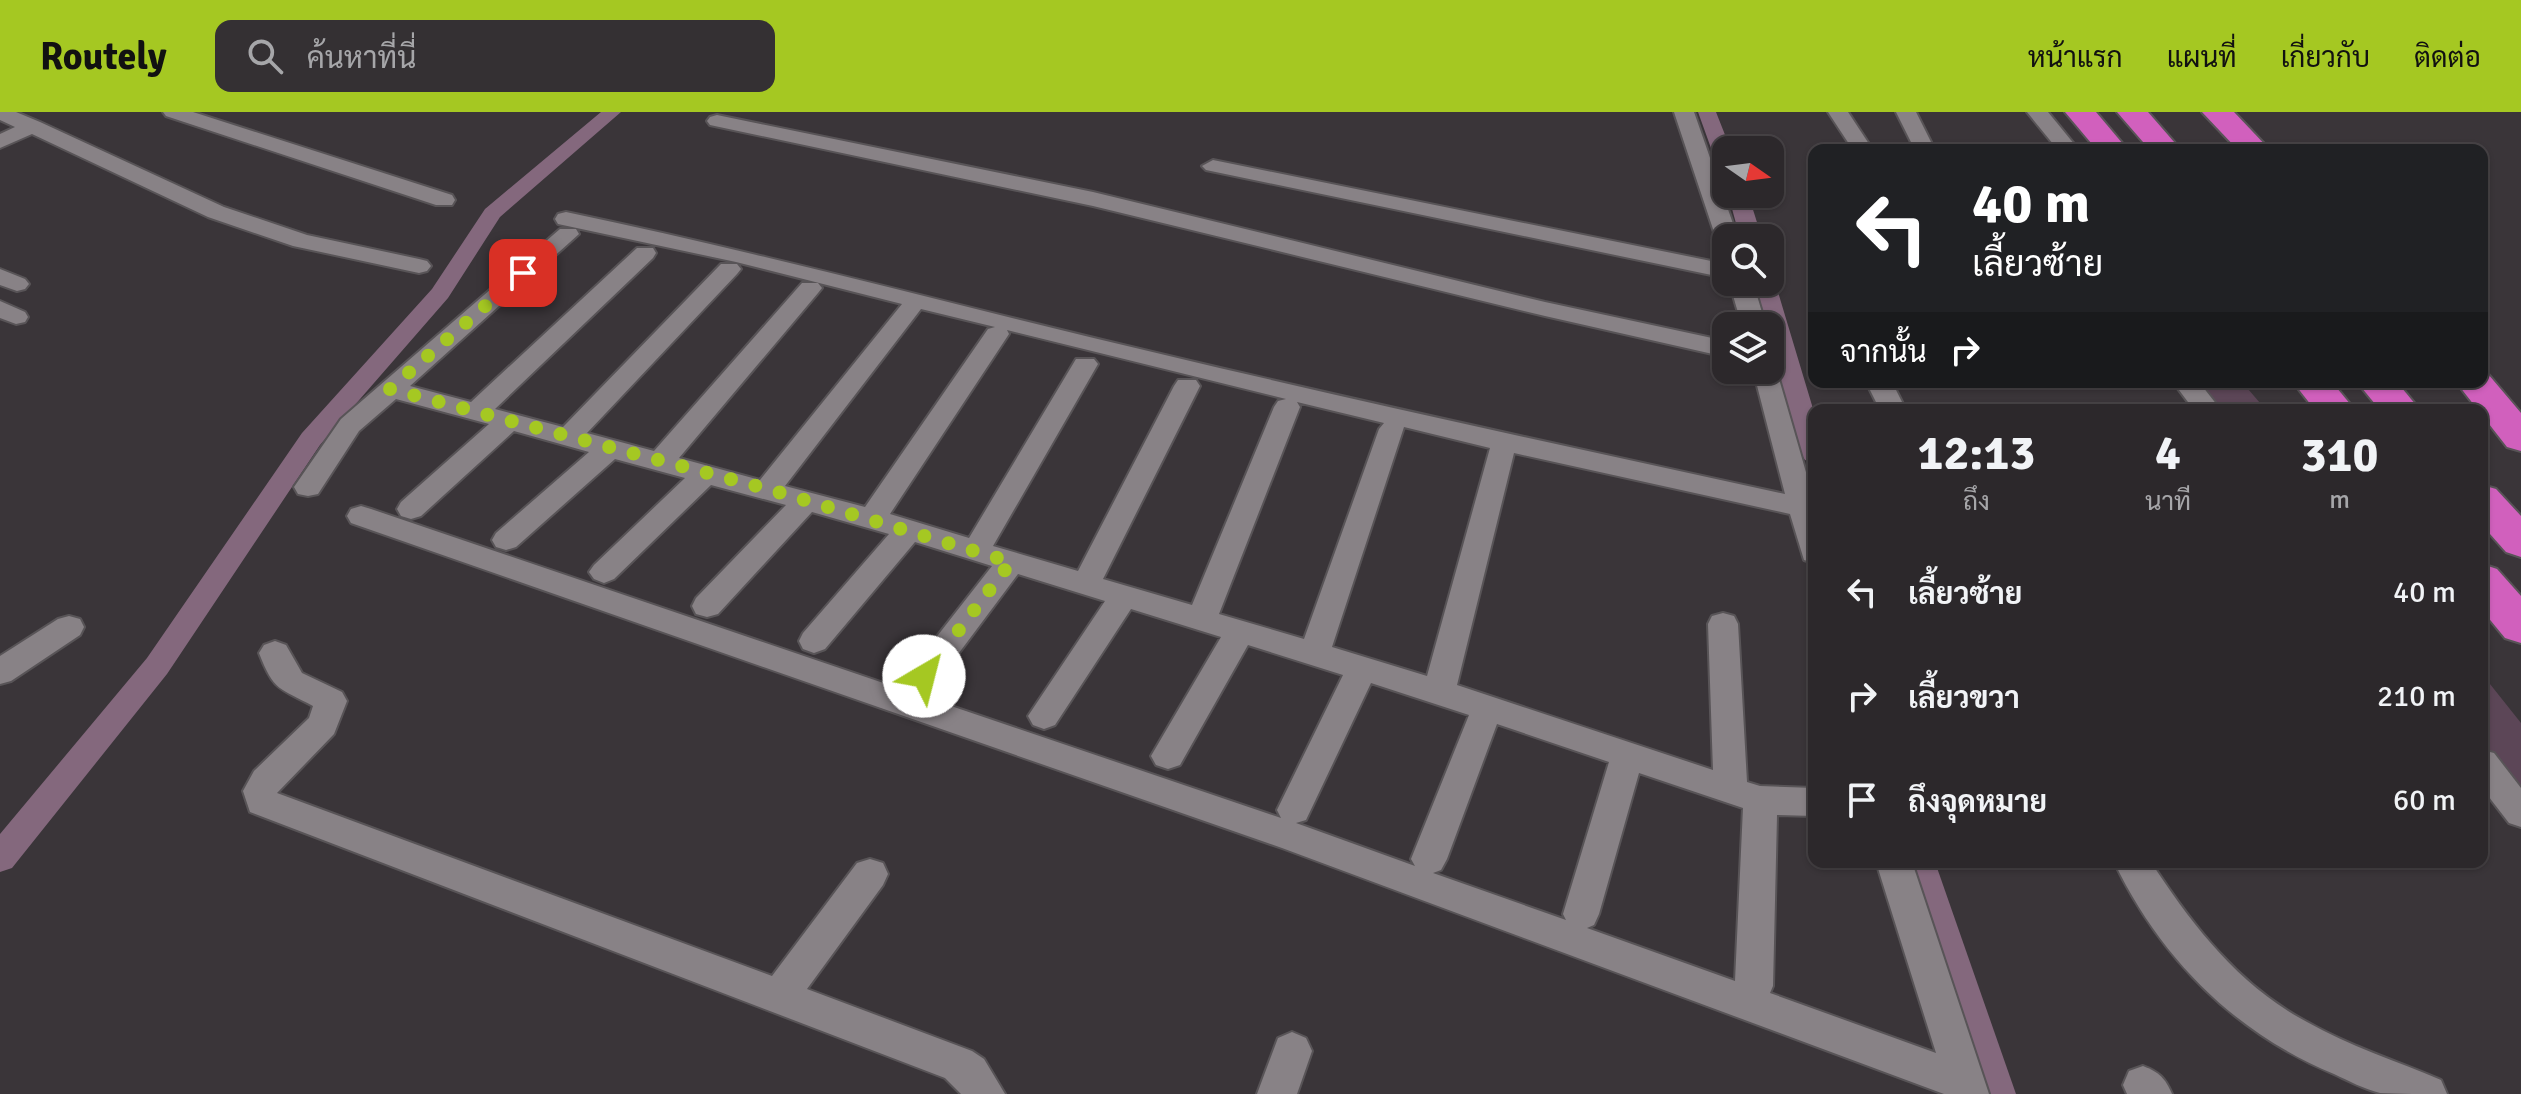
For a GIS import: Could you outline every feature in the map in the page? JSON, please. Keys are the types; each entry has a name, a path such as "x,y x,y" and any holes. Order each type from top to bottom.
{"highway":[{"path":"2080,112 2108,144"},
{"path":"2132,112 2161,144"},
{"path":"2217,112 2249,144"},
{"path":"2317,388 2331,404"},
{"path":"2381,388 2396,404"},
{"path":"2480,388 2521,438"},
{"path":"2488,506 2521,542"},
{"path":"2488,587 2521,626"}],"street":[{"path":"0,112 216,212 301,241 419,266"},
{"path":"173,112 444,200"},
{"path":"1684,112 1722,224"},
{"path":"1838,112 1859,144"},
{"path":"1906,112 1922,144"},
{"path":"2037,112 2064,144"},
{"path":"717,121 1093,199 1545,309 1712,346"},
{"path":"0,142 33,126"},
{"path":"1213,166 1712,268"},
{"path":"308,487 336,442 567,227 737,255 1162,362 1507,443 1802,507"},
{"path":"476,412 645,253"},
{"path":"568,437 729,269"},
{"path":"660,462 810,288"},
{"path":"768,489 909,309"},
{"path":"872,519 997,334"},
{"path":"975,552 1085,364"},
{"path":"1770,384 1808,530"},
{"path":"1086,584 1187,386"},
{"path":"2191,388 2203,404"},
{"path":"390,389 872,519 1439,692 1746,795 1808,801"},
{"path":"1202,619 1287,407"},
{"path":"411,509 509,421"},
{"path":"1314,655 1392,429"},
{"path":"506,540 610,448"},
{"path":"1439,692 1501,452"},
{"path":"604,572 706,474"},
{"path":"707,606 805,502"},
{"path":"361,516 1293,837 1967,1088"},
{"path":"814,641 908,531"},
{"path":"924,676 1011,562"},
{"path":"1044,716 1124,596"},
{"path":"1723,624 1746,795 1754,986"},
{"path":"0,672 69,627"},
{"path":"1168,756 1240,632"},
{"path":"275,653 282,672 294,686 331,701 323,725 266,781 260,791 262,802 958,1064 970,1073 985,1094"},
{"path":"1294,810 1362,669"},
{"path":"1429,859 1487,709"},
{"path":"1581,914 1627,756"},
{"path":"2488,771 2521,813"},
{"path":"1896,868 1967,1088"},
{"path":"2136,868 2185,941 2219,980 2255,1011 2293,1036 2426,1094"},
{"path":"779,997 870,874"},
{"path":"1277,1094 1292,1051"}],"shaded area":[{"path":"2202,388 2247,388 2261,404 2214,404"},
{"path":"2488,682 2521,723 2521,793 2488,752"}],"waterway":[{"path":"0,858 157,666 311,439 440,293 492,213 612,112"},
{"path":"1707,112 1716,136"},
{"path":"1742,208 1747,224"},
{"path":"1768,296 1808,433"},
{"path":"1921,868 1997,1094"}],"route":[{"path":"523,273 390,389 768,489 1011,562 924,676"}]}
